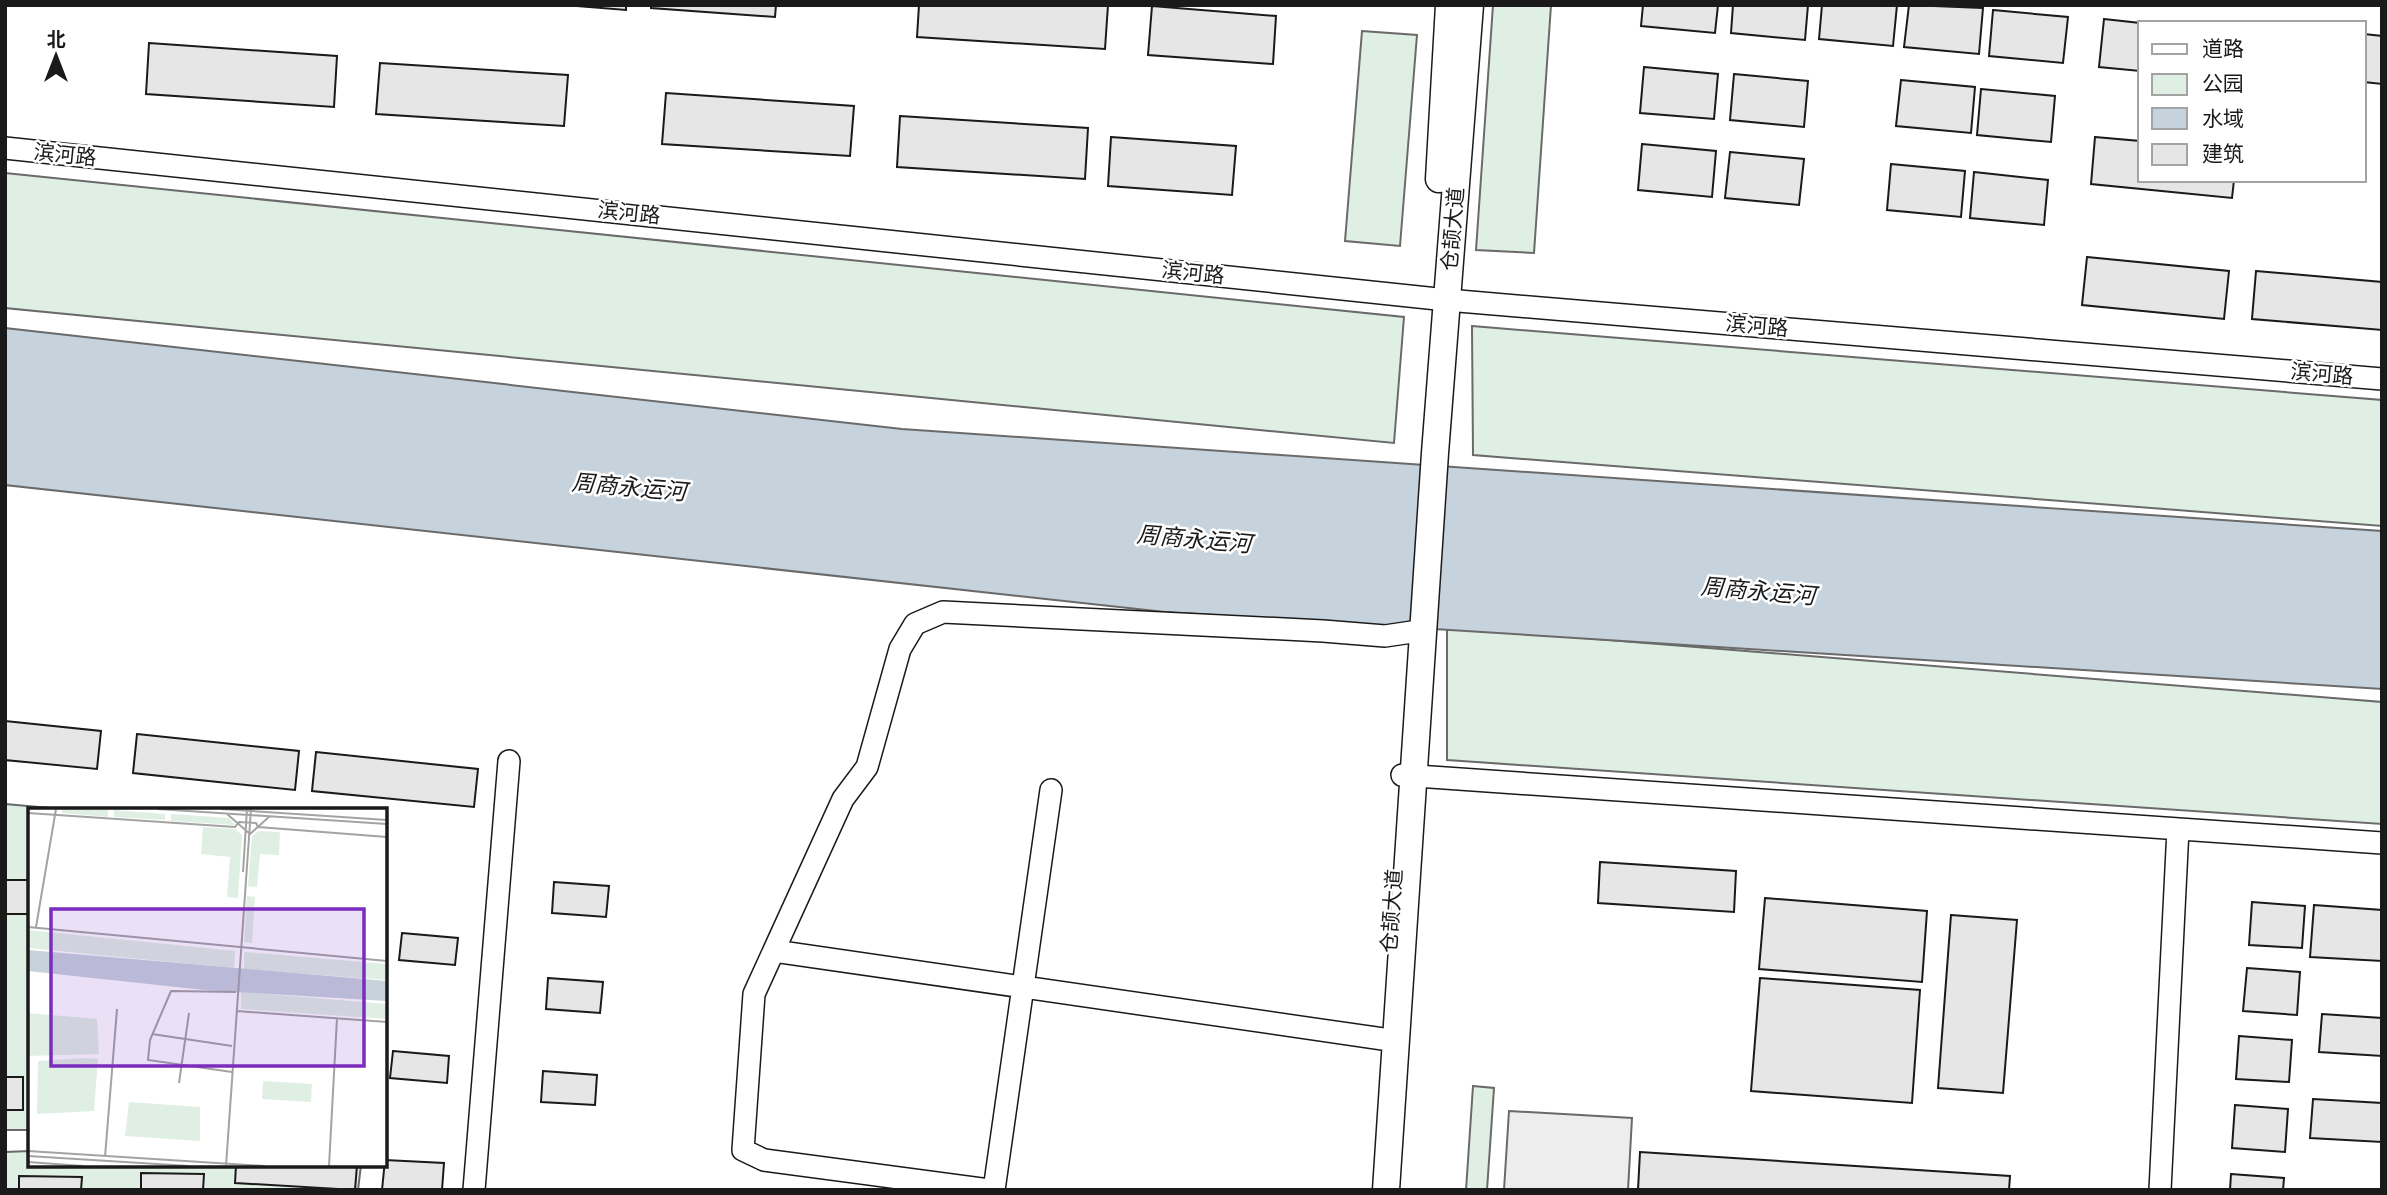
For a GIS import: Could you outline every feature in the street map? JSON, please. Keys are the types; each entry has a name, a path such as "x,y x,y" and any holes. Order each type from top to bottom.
{"main road":[{"name":"仓颉大道","path":"1386,1190 1408,776 1439,299 1449,5"},
{"name":"仓颉大道","path":"1439,299 1470,5"},
{"name":"仓颉大道","path":"1372,1190 1383,1039 1408,776"}],"street":[{"name":"滨河路","path":"5,148 1439,299 2382,379"},
{"path":"1051,790 992,1190 764,1160 743,1150 754,994 843,799 867,767 900,649 915,624 943,612 1385,636 1418,632"},
{"path":"474,1190 509,761"},
{"path":"1408,776 2382,843"},
{"path":"2160,1190 2178,829"},
{"path":"774,951 1383,1039"}],"green space":[{"path":"1493,5 1551,5 1534,253 1476,250"},
{"path":"1362,31 1417,35 1400,246 1345,241"},
{"path":"5,173 1404,317 1394,443 5,308"},
{"path":"1472,326 2382,400 2382,526 1473,455"},
{"path":"1447,627 2382,702 2382,824 1447,760"},
{"path":"5,804 50,808 28,808 28,1130 5,1130"},
{"path":"1473,1086 1494,1088 1487,1190 1466,1190"},
{"path":"28,1151 28,1167 361,1167 358,1190 5,1190 5,1152"}],"shaded area":[{"path":"1509,1111 1632,1118 1628,1190 1504,1190"}],"water":[{"name":"周商永运河","path":"5,328 902,429 2382,531 2382,689 1165,612 5,485"}],"building":[{"path":"564,5 626,5 626,10"},
{"path":"651,5 776,5 775,17 651,8"},
{"path":"919,5 1108,5 1105,49 917,37"},
{"path":"1643,5 1718,5 1715,33 1641,26"},
{"path":"1733,5 1808,5 1805,40 1731,33"},
{"path":"1822,5 1897,5 1893,46 1819,39"},
{"path":"1909,5 1983,8 1979,54 1904,47"},
{"path":"1152,6 1276,16 1273,64 1148,55"},
{"path":"1993,10 2068,17 2063,63 1989,56"},
{"path":"2104,19 2138,23 2138,71 2099,67"},
{"path":"2366,34 2382,36 2382,84 2366,82"},
{"path":"149,43 337,56 334,107 146,94"},
{"path":"380,63 568,75 564,126 376,114"},
{"path":"1644,67 1718,74 1714,119 1640,113"},
{"path":"1734,74 1808,81 1804,127 1730,120"},
{"path":"1901,80 1975,87 1971,133 1896,126"},
{"path":"1981,89 2055,96 2051,142 1977,135"},
{"path":"666,93 854,106 850,156 662,144"},
{"path":"900,116 1088,128 1085,179 897,167"},
{"path":"1111,137 1236,146 1232,195 1108,186"},
{"path":"2095,137 2138,141 2138,182 2234,182 2232,198 2091,184"},
{"path":"1642,144 1716,151 1712,197 1638,190"},
{"path":"1730,152 1804,159 1799,205 1725,198"},
{"path":"1891,164 1965,171 1961,217 1887,210"},
{"path":"1974,172 2048,180 2044,225 1970,218"},
{"path":"2087,257 2229,271 2224,319 2082,305"},
{"path":"2256,271 2382,282 2382,330 2252,319"},
{"path":"5,721 101,731 97,769 5,760"},
{"path":"137,734 299,751 295,790 133,773"},
{"path":"316,752 478,769 474,807 312,791"},
{"path":"1600,862 1736,871 1734,912 1598,903"},
{"path":"5,880 28,880 28,914 5,914"},
{"path":"554,882 609,886 606,917 552,913"},
{"path":"1765,898 1927,911 1922,982 1759,969"},
{"path":"2252,902 2305,906 2302,948 2249,945"},
{"path":"2314,905 2382,910 2382,961 2310,957"},
{"path":"1951,915 2017,920 2003,1093 1938,1088"},
{"path":"402,933 458,938 455,965 399,960"},
{"path":"2247,968 2300,972 2297,1015 2243,1011"},
{"path":"548,978 603,982 600,1013 546,1009"},
{"path":"1760,978 1920,990 1912,1103 1751,1091"},
{"path":"2322,1014 2382,1018 2382,1056 2319,1052"},
{"path":"2239,1036 2292,1040 2289,1082 2236,1079"},
{"path":"393,1051 449,1056 447,1083 390,1078"},
{"path":"543,1071 597,1075 595,1105 541,1102"},
{"path":"5,1077 23,1077 23,1110 5,1110"},
{"path":"2313,1099 2382,1103 2382,1142 2310,1138"},
{"path":"2235,1105 2288,1109 2285,1152 2232,1148"},
{"path":"1640,1152 2010,1176 2009,1190 1638,1190"},
{"path":"387,1160 444,1163 442,1190 382,1190"},
{"path":"236,1167 357,1167 355,1190 235,1183"},
{"path":"141,1173 204,1174 203,1190 141,1190"},
{"path":"2231,1174 2284,1178 2283,1190 2230,1190"},
{"path":"19,1176 82,1177 81,1190 19,1190"}]}
